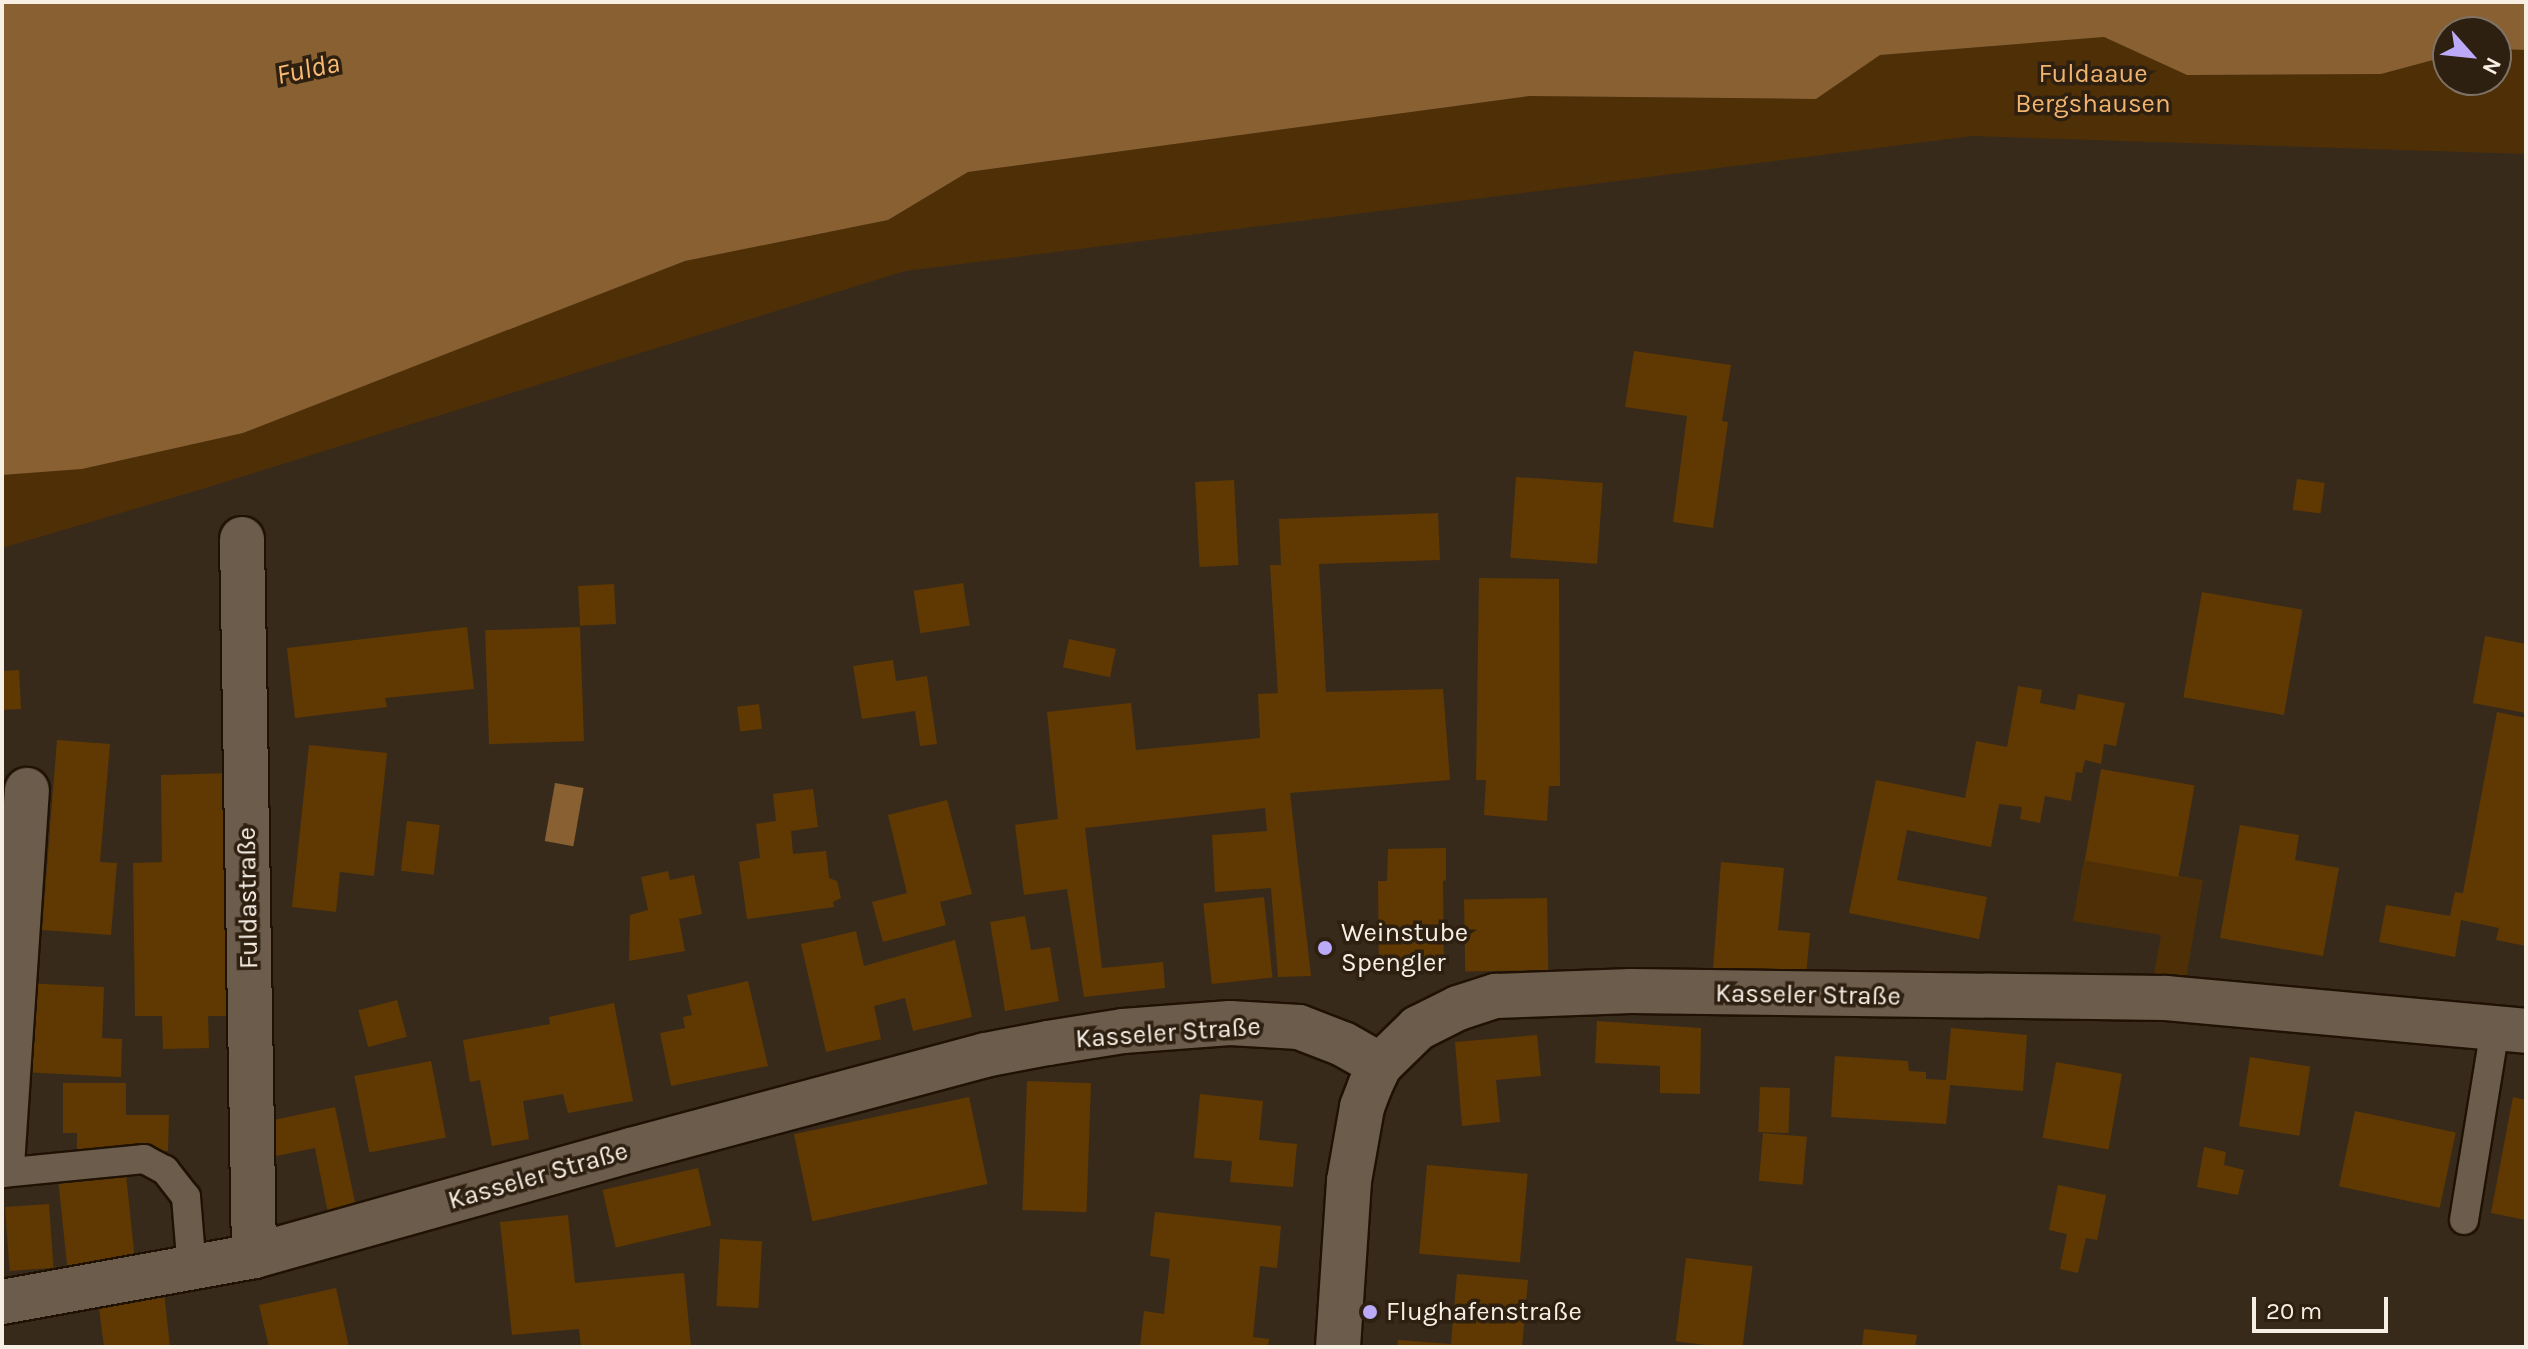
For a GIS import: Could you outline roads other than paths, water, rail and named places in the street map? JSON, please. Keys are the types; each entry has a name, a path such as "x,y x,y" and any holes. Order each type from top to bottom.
{"street":[{"name":"Fuldastraße","path":"242,539 254,1256"},
{"path":"2,1165 27,790"},
{"name":"Kasseler Straße","path":"2,1302 192,1270 254,1256 985,1055 1123,1031 1199,1025 1299,1027 1343,1044 1380,1065 1418,1028 1458,1008 1496,996 1601,992 2166,998 2510,1030"},
{"path":"1338,1347 1349,1181 1362,1107 1380,1065"}],"lane":[{"path":"2464,1220 2510,1030"},
{"path":"2,1173 144,1159 165,1170 186,1197 192,1270"}],"water":[{"name":"Fulda","path":"2,2 2526,2 2526,50 2512,50 2512,16 2432,16 2432,60 2381,74 2187,75 2104,37 1880,55 1816,99 1529,96 968,172 888,220 685,261 243,433 82,469 2,475"},
{"path":"555,783 584,788 573,846 545,841"}],"place":[{"name":"Weinstube Spengler","path":"1325,948"},
{"name":"Flughafenstraße","path":"1370,1312"}],"park label":[{"name":"Fuldaaue Bergshausen","path":"2093,89"}]}
